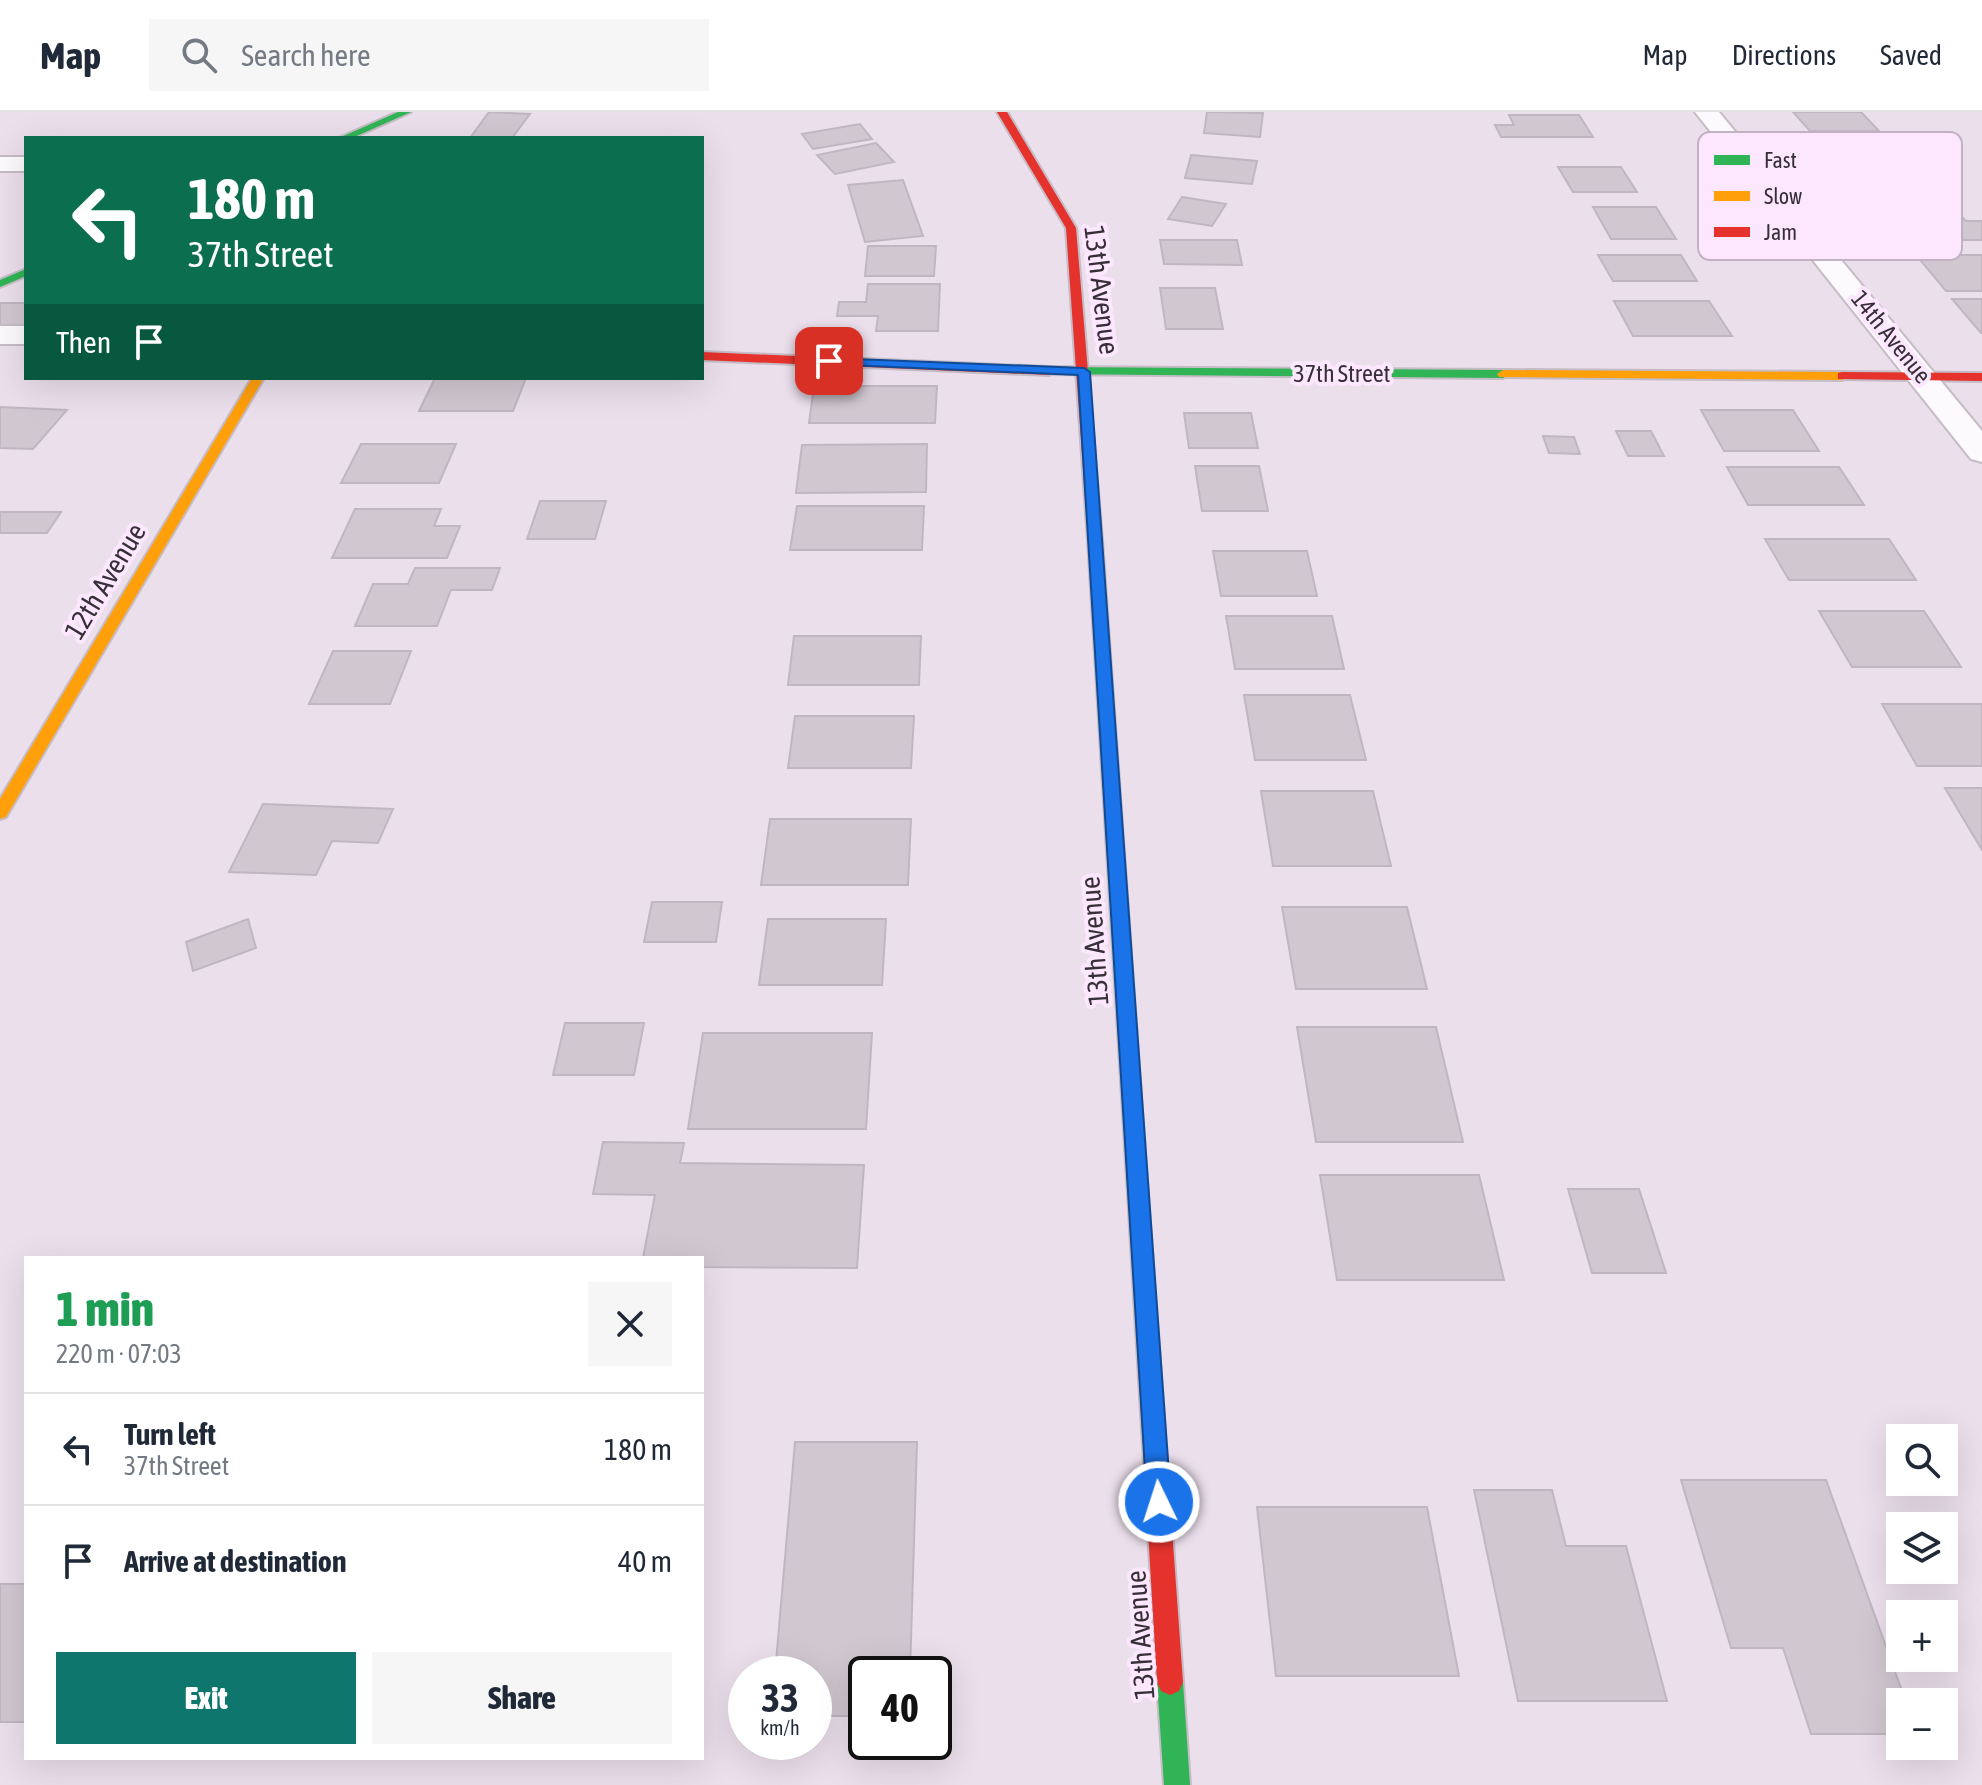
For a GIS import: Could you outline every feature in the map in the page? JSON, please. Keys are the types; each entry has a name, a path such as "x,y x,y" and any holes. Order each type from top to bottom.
{"street":[{"path":"356,136 379,132 406,112"},
{"name":"13th Avenue","path":"1002,112 1071,228 1084,372 1177,1785"},
{"name":"14th Avenue","path":"1707,112 1723,132"},
{"path":"0,164 24,164"},
{"name":"14th Avenue","path":"1828,260 1982,452"},
{"path":"0,284 24,273"},
{"path":"0,335 24,335"},
{"name":"37th Street","path":"704,356 1084,372 1982,377"},
{"name":"12th Avenue","path":"0,813 257,380"}],"building":[{"path":"489,112 530,114 514,136 471,136"},
{"path":"1207,112 1263,113 1260,137 1204,133"},
{"path":"1793,112 1861,112 1879,131 1810,131"},
{"path":"1509,115 1579,115 1593,137 1501,137 1495,125 1514,125"},
{"path":"860,124 872,139 813,149 802,134"},
{"path":"876,143 894,162 835,174 817,155"},
{"path":"1191,155 1257,161 1252,184 1185,178"},
{"path":"1558,167 1621,167 1637,192 1573,192"},
{"path":"903,180 923,236 865,242 848,185"},
{"path":"1182,197 1226,204 1212,226 1168,219"},
{"path":"1593,207 1656,207 1676,239 1611,239"},
{"path":"1962,217 1966,221 1982,221 1982,240 1962,240"},
{"path":"1160,240 1237,240 1242,265 1164,264"},
{"path":"868,246 936,246 934,276 865,276"},
{"path":"1598,255 1681,255 1697,281 1613,281"},
{"path":"1962,255 1982,255 1982,291 1946,291 1920,260 1962,260"},
{"path":"868,284 940,284 938,331 876,331 878,316 837,316 839,302 866,302"},
{"path":"1160,288 1215,288 1223,329 1166,329"},
{"path":"1952,299 1982,299 1982,333 1981,333"},
{"path":"1614,301 1709,301 1732,336 1633,336"},
{"path":"0,303 24,303 24,333 0,333"},
{"path":"434,380 525,380 513,411 419,411"},
{"path":"814,386 937,386 935,423 809,423"},
{"path":"0,407 67,410 33,449 0,448"},
{"path":"1701,410 1793,410 1819,451 1724,451"},
{"path":"1184,413 1251,413 1258,448 1189,448"},
{"path":"1616,431 1651,431 1664,456 1628,456"},
{"path":"1543,436 1574,437 1580,454 1549,453"},
{"path":"361,444 456,444 439,483 341,483"},
{"path":"927,444 926,492 796,493 802,445"},
{"path":"1195,466 1259,466 1268,511 1202,511"},
{"path":"1727,467 1839,467 1864,505 1748,505"},
{"path":"540,501 606,501 595,539 527,539"},
{"path":"797,506 924,506 922,550 790,550"},
{"path":"355,509 441,509 434,526 460,526 447,558 332,558"},
{"path":"0,512 61,512 47,533 0,533"},
{"path":"1765,539 1889,539 1916,580 1789,580"},
{"path":"1213,551 1307,551 1317,596 1221,596"},
{"path":"415,568 500,568 492,590 451,590 437,626 355,626 373,584 408,584"},
{"path":"1819,611 1924,611 1961,667 1852,667"},
{"path":"1226,616 1332,616 1344,669 1235,669"},
{"path":"794,636 921,636 919,685 788,685"},
{"path":"333,651 411,651 390,704 309,704"},
{"path":"1244,695 1350,695 1366,760 1255,760"},
{"path":"1882,704 1982,704 1982,766 1917,766"},
{"path":"795,716 914,716 911,768 788,768"},
{"path":"1945,788 1982,788 1982,850"},
{"path":"1261,791 1373,791 1391,866 1273,866"},
{"path":"263,804 393,809 378,843 332,841 316,875 229,872"},
{"path":"770,819 911,819 908,885 761,885"},
{"path":"652,902 722,902 716,942 644,942"},
{"path":"1282,907 1407,907 1427,989 1296,989"},
{"path":"248,919 256,948 193,971 186,942"},
{"path":"768,919 886,919 882,985 759,985"},
{"path":"565,1023 644,1023 634,1075 553,1075"},
{"path":"1297,1027 1436,1027 1463,1142 1316,1142"},
{"path":"703,1033 872,1033 866,1129 688,1129"},
{"path":"603,1142 684,1143 680,1163 864,1165 857,1268 704,1267 704,1256 643,1256 655,1195 593,1194"},
{"path":"1320,1175 1479,1175 1504,1280 1337,1280"},
{"path":"1568,1189 1639,1189 1666,1273 1592,1273"},
{"path":"795,1442 917,1442 911,1656 848,1656 848,1716 832,1716 832,1656 777,1656"},
{"path":"1681,1480 1826,1480 1886,1646 1886,1672 1895,1672 1901,1688 1886,1688 1886,1734 1811,1734 1783,1648 1731,1648"},
{"path":"1474,1490 1552,1490 1566,1546 1626,1546 1667,1701 1518,1701"},
{"path":"1257,1507 1427,1507 1459,1676 1276,1676"},
{"path":"0,1584 24,1584 24,1722 0,1722"}],"traffic: fast":[{"path":"349,136 406,112"},
{"path":"0,284 24,273"},
{"path":"1049,371 1503,374"},
{"path":"1170,1682 1177,1785"}],"traffic: slow":[{"path":"1503,374 1842,376"},
{"path":"0,813 257,380"},
{"path":"1095,540 1138,1195"}],"traffic: jam":[{"path":"1002,112 1071,228 1095,540"},
{"path":"704,356 1049,371"},
{"path":"1842,376 1982,377"},
{"path":"1138,1195 1170,1682"}],"route":[{"path":"829,361 1084,372 1159,1502"}]}
